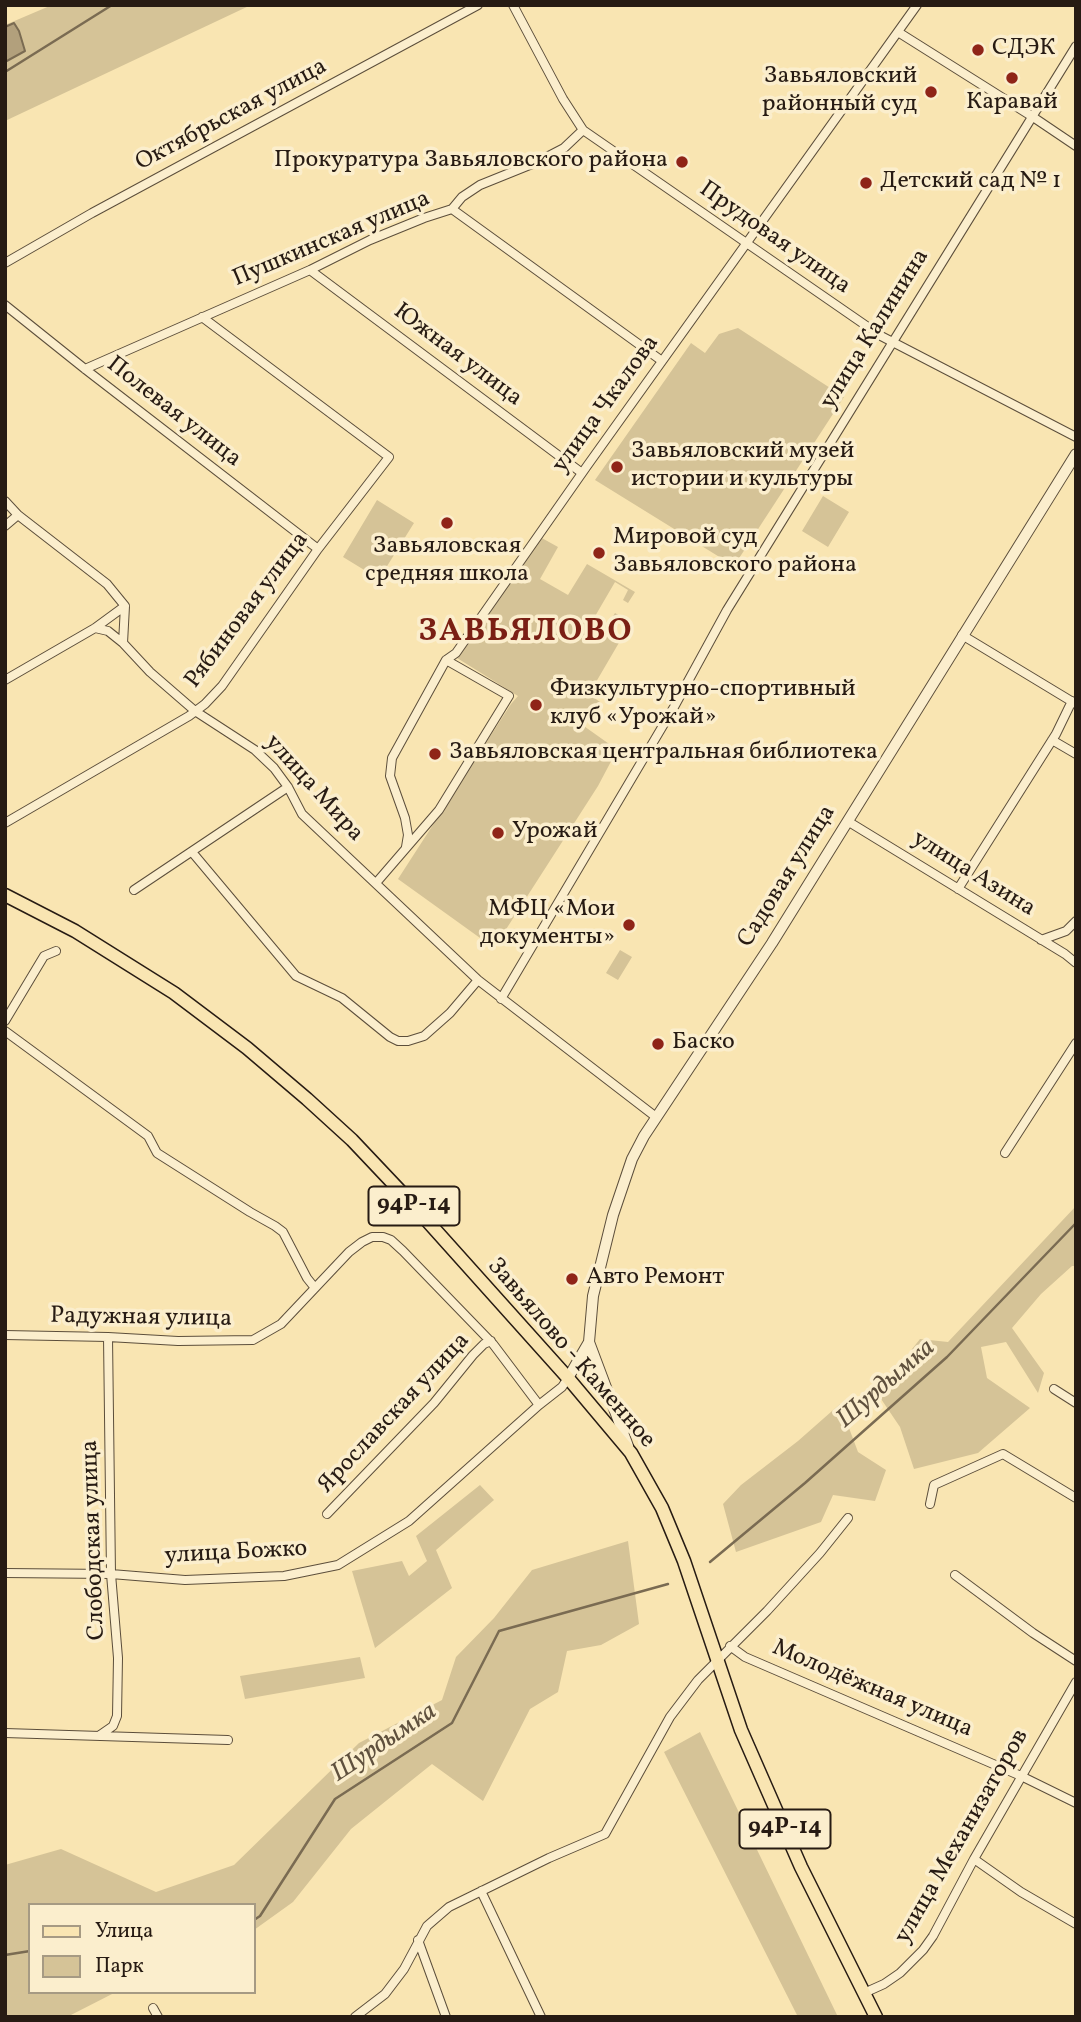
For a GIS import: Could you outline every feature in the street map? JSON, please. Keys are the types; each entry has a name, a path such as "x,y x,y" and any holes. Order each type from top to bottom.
{"main road":[{"name":"Завьялово - Каменное","path":"5,895 75,931 174,993 247,1048 352,1140 568,1378 631,1453 651,1486 684,1561 741,1730 801,1867 876,2017"}],"street":[{"name":"Октябрьская улица","path":"5,263 92,213 478,5"},
{"name":"Прудовая улица","path":"513,5 583,131 892,343 1076,437"},
{"name":"улица Чкалова","path":"406,847 408,835 405,818 390,776 391,758 446,660 456,653 662,360 918,5"},
{"path":"898,32 1076,146"},
{"name":"улица Калинина","path":"501,999 674,707 727,610 1076,46"},
{"name":"Пушкинская улица","path":"85,369 310,270 370,240 452,209 461,197 471,191 555,153 583,131"},
{"path":"452,209 662,360"},
{"name":"Южная улица","path":"310,270 582,473"},
{"name":"Полевая улица","path":"5,304 318,549"},
{"name":"Рябиновая улица","path":"5,823 189,716 205,704 222,685 318,549 389,457 202,317"},
{"name":"Садовая улица","path":"589,1342 594,1295 612,1215 632,1159 656,1117 849,822 1076,454"},
{"path":"5,501 18,515 107,584 124,606 123,643"},
{"path":"5,526 18,515"},
{"path":"5,680 95,628 124,606"},
{"name":"улица Мира","path":"95,628 108,631 195,711 255,750 274,768 288,787 302,814 478,980 656,1117"},
{"path":"958,889 1074,703 962,635"},
{"path":"376,883 439,810 509,696 446,660"},
{"path":"1052,740 1076,754"},
{"path":"134,890 288,787"},
{"name":"улица Азина","path":"849,822 1076,963"},
{"path":"192,852 296,976 342,998 398,1041 424,1036 450,1013 478,980"},
{"path":"1041,940 1066,931 1076,921"},
{"path":"5,1020 44,956 56,951"},
{"path":"5,1031 148,1136 157,1153 283,1232 307,1278 315,1287"},
{"path":"1005,1153 1076,1043"},
{"name":"Радужная улица","path":"5,1335 108,1336 178,1341 253,1340 281,1324 295,1312 349,1252 372,1237 383,1237 391,1240 403,1251 491,1341 539,1405"},
{"name":"Слободская улица","path":"100,1735 113,1726 117,1716 118,1658 111,1574 108,1336"},
{"name":"Ярославская улица","path":"327,1514 434,1403 473,1355 491,1341"},
{"path":"568,1378 589,1342"},
{"path":"589,1342 631,1453"},
{"name":"улица Божко","path":"5,1573 111,1574 185,1580 284,1576 338,1565 409,1521 562,1387 568,1378"},
{"path":"1054,1389 1076,1403"},
{"path":"930,1504 933,1485 1003,1454 1076,1498"},
{"path":"355,2017 385,1994 404,1969 427,1926 449,1907 605,1834 670,1717 698,1680 730,1646 745,1635 820,1553 848,1517"},
{"path":"955,1575 1076,1661"},
{"name":"Молодёжная улица","path":"730,1646 746,1657 1021,1776 1076,1803"},
{"name":"улица Механизаторов","path":"864,1993 900,1973 933,1936 1076,1682"},
{"path":"5,1733 228,1740"},
{"path":"974,1859 1021,1892 1076,1924"},
{"path":"481,1891 541,2017"},
{"path":"418,1940 446,2017"},
{"path":"152,2008 158,2017"}],"green space":[{"path":"52,5 251,5 5,121 5,25"},
{"path":"738,328 844,397 734,566 595,480 691,343 705,353 719,334"},
{"path":"823,496 849,512 828,547 802,531"},
{"path":"377,500 414,523 379,579 343,557"},
{"name":"Урожай","path":"540,537 558,547 540,579 568,595 587,564 635,592 628,603 623,600 628,590 615,582 594,618 607,626 615,613 620,616 609,635 620,641 589,694 600,702 581,724 612,746 616,752 598,786 494,948 398,879 518,696 457,658"},
{"path":"620,950 632,957 618,980 606,973"},
{"path":"1076,1206 1076,1266 1072,1266 1041,1294 1012,1328 1044,1373 1038,1393 1006,1342 981,1347 987,1378 1030,1408 978,1453 914,1469 900,1427 877,1393 920,1339 948,1342"},
{"path":"840,1404 858,1452 886,1470 875,1501 833,1495 821,1522 736,1552 723,1504 741,1485"},
{"path":"480,1485 494,1500 436,1550 452,1588 375,1648 352,1571 402,1561 409,1576 427,1561 416,1536"},
{"path":"628,1541 639,1624 601,1645 567,1651 558,1692 530,1709 483,1801 432,1764 351,1829 293,1902 256,1929 256,1903 28,1903 28,1994 112,1994 67,2017 5,2017 5,1865 61,1849 156,1892 234,1865 359,1743 442,1700 456,1657 494,1618 532,1570"},
{"path":"360,1657 365,1678 245,1699 240,1676"},
{"path":"700,1732 838,2017 798,2017 664,1752"}],"shaded area":[{"path":"14,23 25,51 5,62 5,27"}],"waterway":[{"path":"5,72 112,5"},
{"name":"Шурдымка","path":"710,1562 805,1483 947,1357 1076,1223"},
{"name":"Шурдымка","path":"256,1919 335,1799 452,1723 499,1631 668,1584"},
{"name":"Шурдымка","path":"5,1955 28,1951"}],"place":[{"name":"СДЭК","path":"978,50"},
{"name":"Каравай","path":"1012,78"},
{"name":"Завьяловский районный суд","path":"931,92"},
{"name":"Прокуратура Завьяловского района","path":"682,162"},
{"name":"Детский сад № 1","path":"866,183"},
{"name":"Завьяловский музей истории и культуры","path":"617,467"},
{"name":"Завьяловская средняя школа","path":"447,523"},
{"name":"Мировой суд Завьяловского района","path":"599,553"},
{"name":"Физкультурно-спортивный клуб «Урожай»","path":"536,705"},
{"name":"Завьяловская центральная библиотека","path":"435,754"},
{"name":"Урожай","path":"498,833"},
{"name":"МФЦ «Мои документы»","path":"629,925"},
{"name":"Баско","path":"658,1044"},
{"name":"Авто Ремонт","path":"572,1279"}],"district":[{"name":"ЗАВЬЯЛОВО","path":"526,634"}]}
